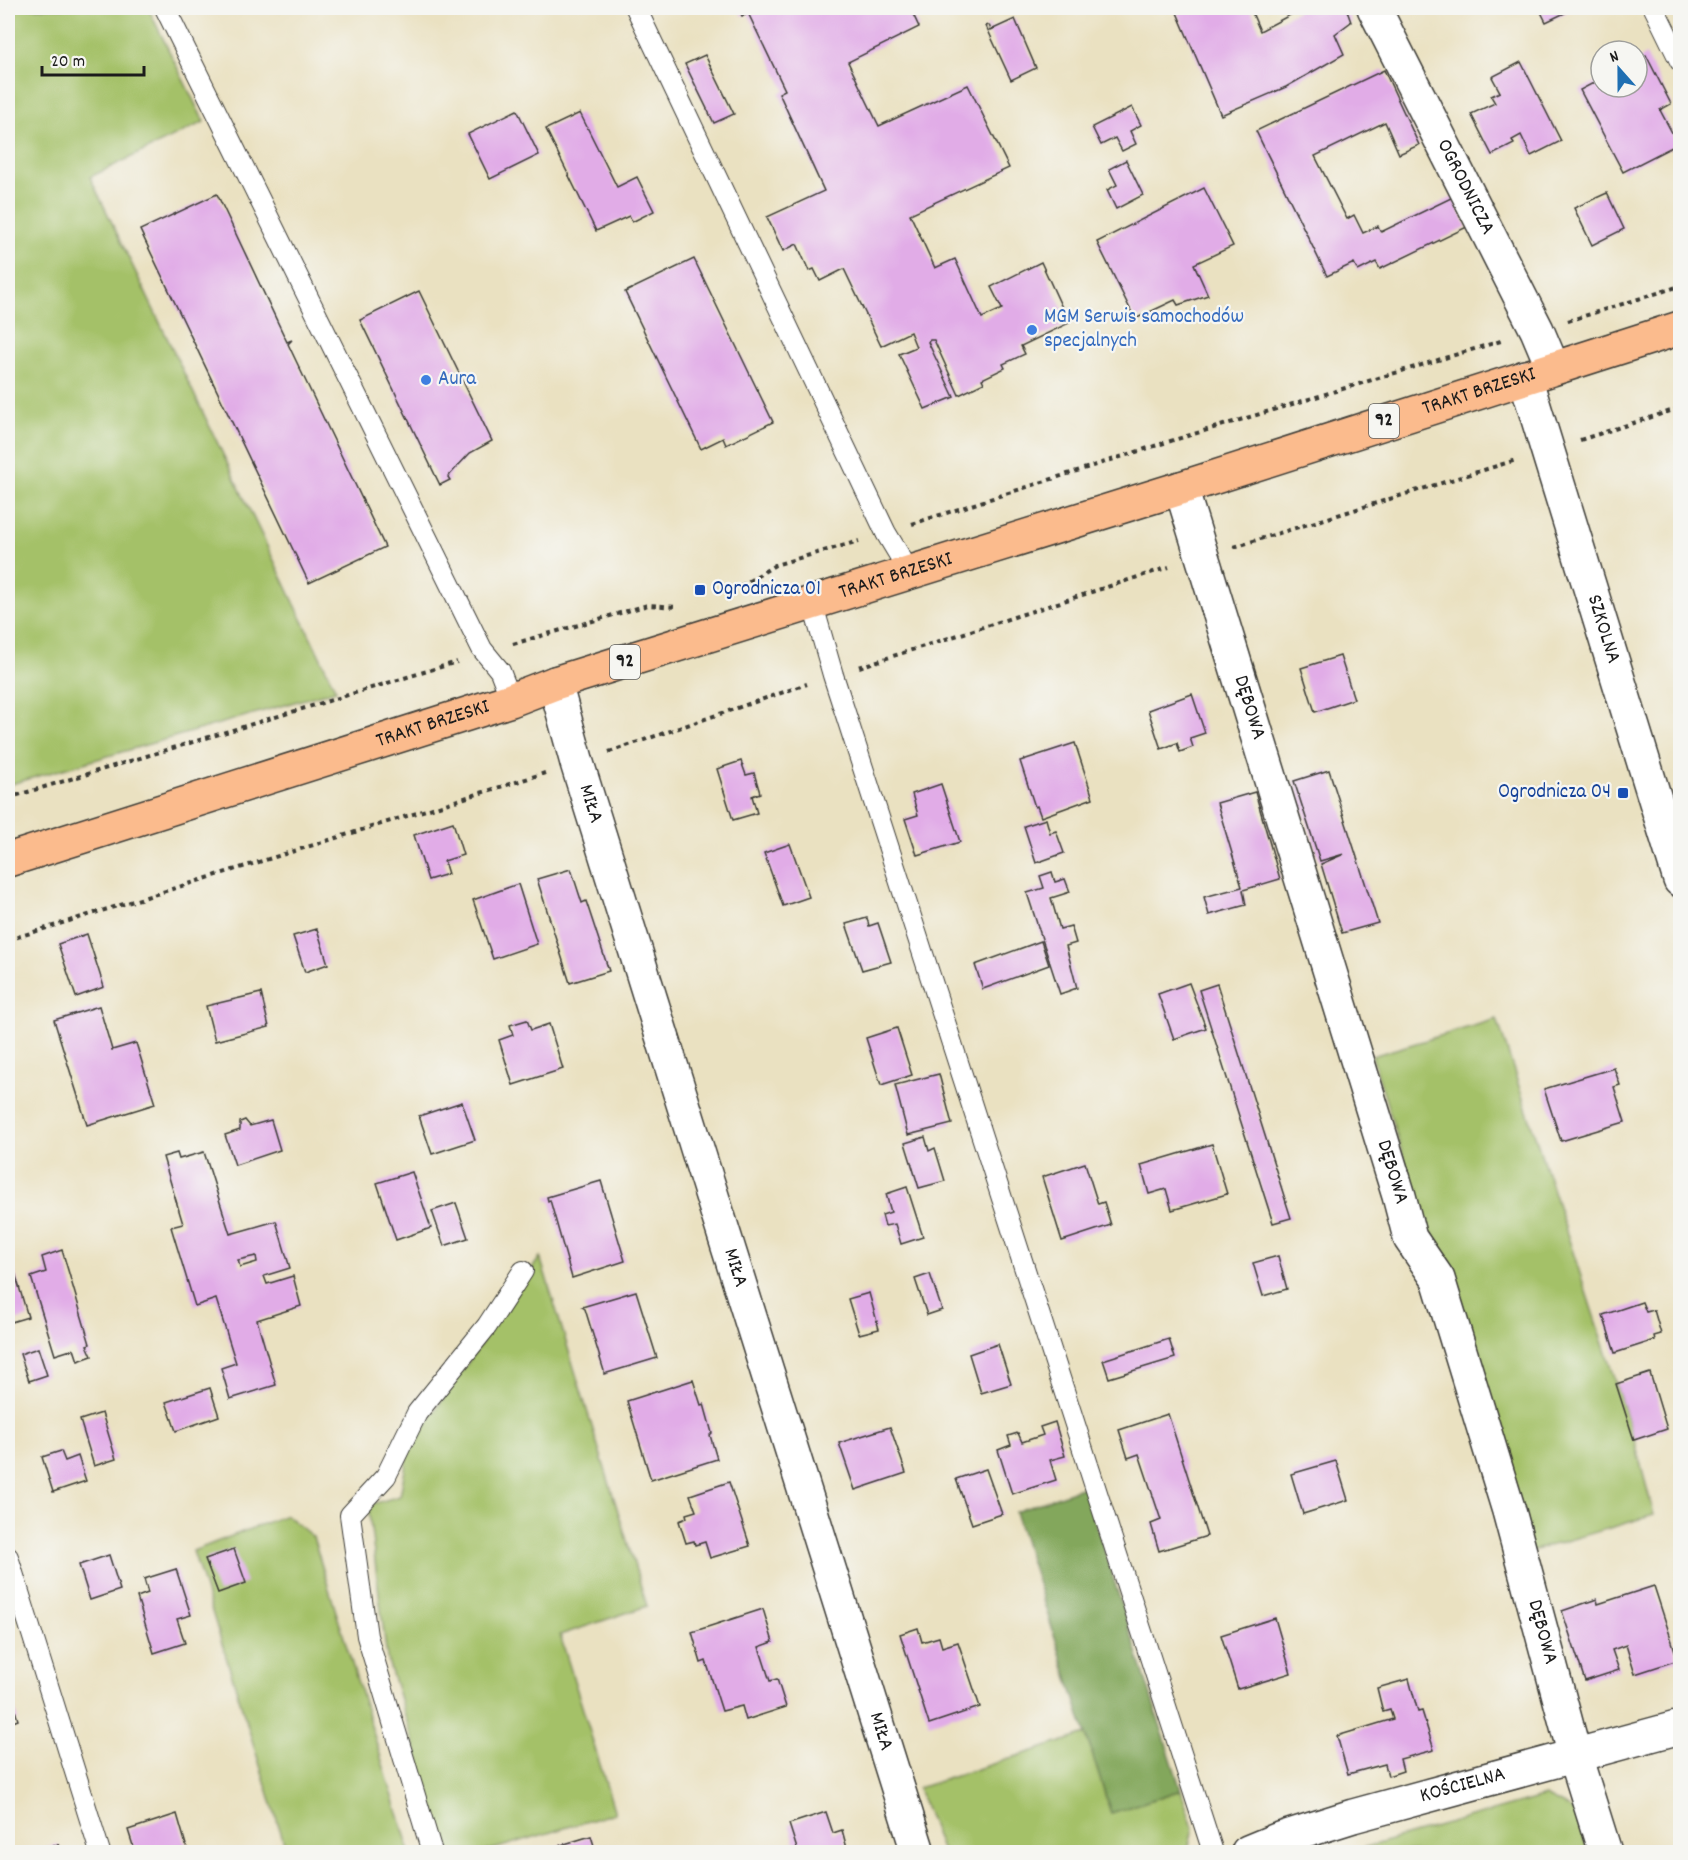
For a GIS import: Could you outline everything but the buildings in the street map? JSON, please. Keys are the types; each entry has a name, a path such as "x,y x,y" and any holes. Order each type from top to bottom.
{"main road":[{"name":"TRAKT BRZESKI","path":"8,860 511,700 555,683 1180,488 1680,328"}],"street":[{"name":"OGRODNICZA","path":"1374,8 1538,330 1539,372"},
{"name":"SZKOLNA","path":"1539,372 1680,880"},
{"name":"DĘBOWA","path":"1180,488 1410,1238 1438,1279 1509,1511 1575,1756 1605,1852"},
{"name":"MIŁA","path":"555,683 694,1138 918,1852"},
{"name":"KOŚCIELNA","path":"1248,1852 1277,1840 1353,1816 1680,1727"}],"lane":[{"path":"165,8 485,653 500,671 511,700"},
{"path":"636,8 886,533 910,573"},
{"path":"1654,8 1680,62"},
{"path":"812,602 836,687 1213,1852"},
{"path":"432,1852 367,1636 350,1515 386,1476 417,1413 487,1326 524,1271"},
{"path":"8,1557 100,1852"}],"path":[{"path":"733,589 744,585 775,565 886,533 1164,443 1680,286"},
{"path":"8,798 648,605 677,608 688,604"}],"green space":[{"path":"8,8 148,8 204,122 90,177 336,690 8,785"},
{"path":"1497,1019 1634,1439 1654,1515 1528,1552 1441,1247 1423,1220 1372,1056"},
{"path":"540,1257 647,1606 560,1635 615,1813 484,1852 448,1852 387,1658 368,1505 400,1496 409,1449"},
{"path":"1084,1487 1181,1790 1111,1813 1015,1512"},
{"path":"286,1515 313,1537 410,1852 287,1852 193,1551"},
{"path":"1086,1734 1111,1813 1181,1790 1193,1828 1188,1850 1185,1852 942,1852 918,1788"},
{"path":"1545,1796 1576,1812 1588,1852 1349,1852"}],"place":[{"name":"MGM Serwis samochodów specjalnych","path":"1032,330"},
{"name":"Aura","path":"426,380"},
{"name":"Ogrodnicza 01","path":"700,590"},
{"name":"Ogrodnicza 04","path":"1623,793"}]}
